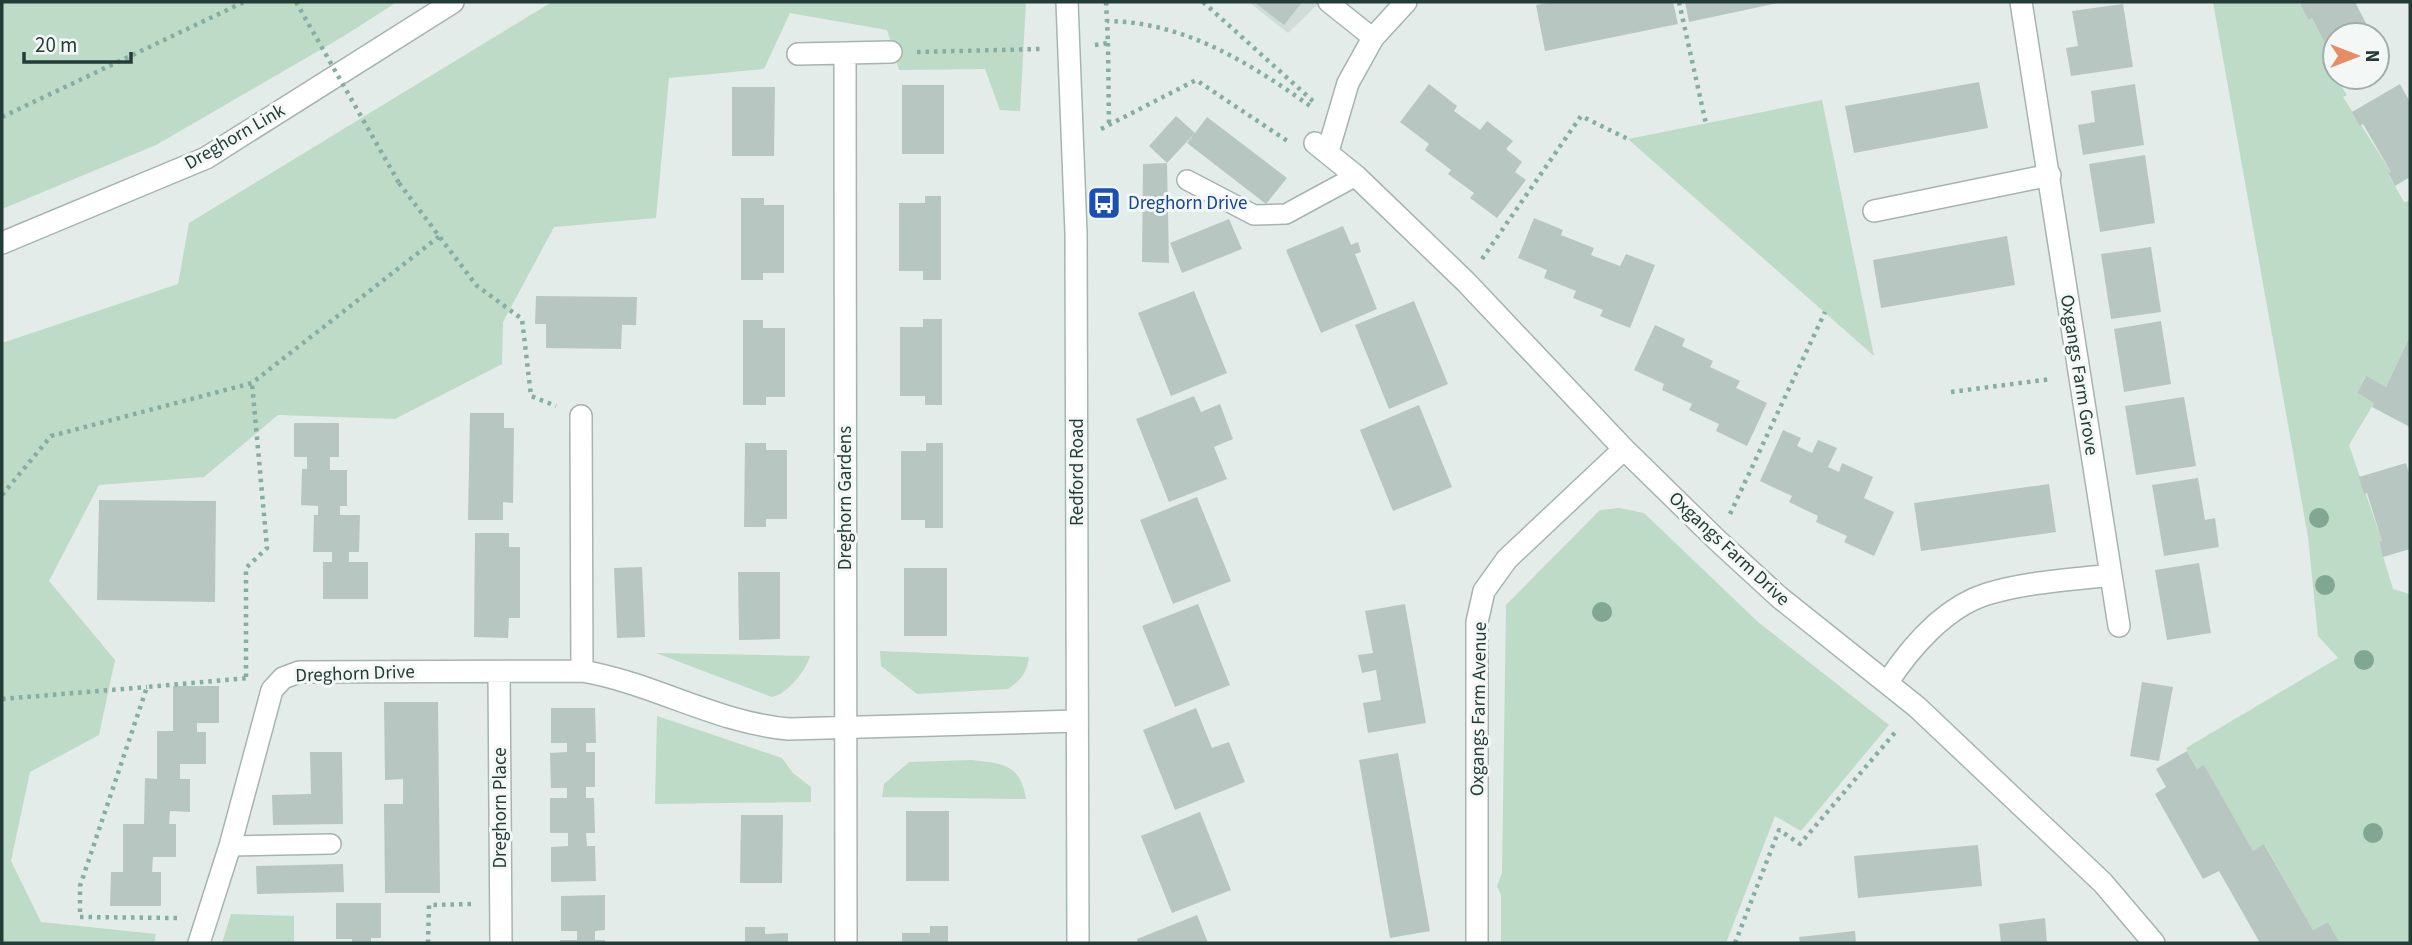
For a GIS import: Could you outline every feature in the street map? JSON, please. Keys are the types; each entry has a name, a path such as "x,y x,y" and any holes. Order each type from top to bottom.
{"street":[{"name":"Dreghorn Link","path":"2,243 206,158 453,2"},
{"name":"Redford Road","path":"1067,2 1073,143 1078,943"},
{"path":"1321,147 1348,83 1373,38 1406,2"},
{"name":"Oxgangs Farm Grove","path":"2021,2 2119,626"},
{"path":"798,54 899,52"},
{"name":"Dreghorn Gardens","path":"845,53 846,943"},
{"name":"Oxgangs Farm Drive","path":"1321,147 1356,176 1466,282 1624,449 1717,540 1779,597 1917,707 2103,883 2154,943"},
{"path":"1874,211 2050,175"},
{"path":"581,416 582,671"},
{"name":"Oxgangs Farm Avenue","path":"1478,943 1478,622 1484,591 1507,559 1624,449"},
{"path":"1887,683 1907,653 1947,617 1985,594 2111,575"},
{"name":"Dreghorn Drive","path":"199,943 230,846 272,690 284,678 299,672 582,671 616,677 753,726 845,729 1077,720"},
{"name":"Dreghorn Place","path":"499,672 500,943"}],"lane":[{"path":"1328,2 1373,38"},
{"path":"1187,180 1254,215 1286,214 1356,176"},
{"path":"230,846 331,844"}],"path":[{"path":"2,117 244,2"},
{"path":"296,2 399,183 441,235 476,285 522,319 531,396 581,416"},
{"path":"1106,2 1110,125"},
{"path":"1107,21 1134,21 1197,38 1255,67 1316,110 1317,105 1203,2"},
{"path":"1679,2 1706,124"},
{"path":"899,52 1044,49 1108,43"},
{"path":"1073,143 1196,80 1304,152 1321,147"},
{"path":"1466,282 1581,116 1628,139"},
{"path":"2,495 51,436 252,383 441,235"},
{"path":"1717,540 1825,312"},
{"path":"1951,392 2030,382"},
{"path":"246,678 246,568 267,548 252,383"},
{"path":"2,699 246,678 284,678"},
{"path":"147,687 80,886 80,917 207,919"},
{"path":"1735,943 1779,830 1800,844 1917,707"},
{"path":"428,943 429,905 474,904 473,890"}],"shaded area":[{"path":"1249,2 1320,2 1288,33"}],"green space":[{"path":"2,2 397,2 344,36 156,145 2,209"},
{"path":"552,2 1026,2 1020,111 1000,110 985,69 899,70 887,30 790,13 764,69 669,78 656,218 554,227 503,322 502,364 395,419 278,415 204,477 99,485 49,581 115,660 99,735 30,772 11,861 41,922 156,934 154,943 2,943 2,343 178,284 189,223"},
{"path":"2213,2 2299,2 2308,20 2312,18 2321,36 2321,91 2344,91 2347,95 2343,97 2391,172 2388,174 2404,202 2410,201 2410,336 2386,387 2365,377 2357,393 2374,403 2349,445 2382,541 2379,543 2393,589 2410,594 2410,943 2340,943 2328,922 2313,930 2265,845 2253,851 2204,766 2197,769 2186,748 2338,658 2318,636 2308,537"},
{"path":"1822,100 1874,356 1628,139"},
{"path":"1619,508 1644,513 1758,622 1889,725 1801,831 1775,816 1726,943 1501,943 1501,895 1497,886 1502,873 1506,605 1600,510"},
{"path":"880,651 1029,657 1023,676 1008,689 917,694 881,666"},
{"path":"656,653 810,656 795,681 772,697"},
{"path":"657,716 782,758 793,773 811,787 811,802 655,804"},
{"path":"972,760 1001,765 1014,772 1023,787 1026,799 882,797 884,784 909,762"},
{"path":"231,914 294,916 294,943 222,943"}],"building":[{"path":"1254,2 1302,2 1284,25"},
{"path":"1553,2 1673,2 1678,24 1545,51 1536,5"},
{"path":"1685,2 1778,2 1778,3 1689,22"},
{"path":"2355,2 2365,21 2321,21 2321,36 2312,18 2308,20 2300,4"},
{"path":"2123,4 2133,67 2071,76 2066,48 2078,46 2072,11"},
{"path":"1979,82 1988,128 1854,153 1845,106"},
{"path":"1429,84 1457,106 1454,111 1480,130 1487,121 1513,141 1506,149 1522,162 1515,172 1526,180 1497,218 1470,198 1474,193 1448,174 1451,170 1425,150 1429,144 1400,122"},
{"path":"2135,84 2144,145 2083,155 2078,125 2095,122 2091,91"},
{"path":"2400,84 2410,102 2410,177 2395,186 2388,173 2391,172 2363,124 2360,126 2352,112"},
{"path":"902,85 944,85 944,154 902,154"},
{"path":"732,87 775,87 774,156 732,156"},
{"path":"1176,116 1195,133 1167,163 1149,146"},
{"path":"1207,117 1287,178 1266,204 1187,143"},
{"path":"2145,155 2155,223 2100,232 2089,164"},
{"path":"1167,163 1169,263 1142,262 1143,164"},
{"path":"925,196 941,196 941,280 923,280 923,271 899,271 899,203 925,203"},
{"path":"741,198 764,198 764,205 784,205 784,273 763,273 763,280 741,280"},
{"path":"1534,218 1563,230 1561,235 1594,248 1591,255 1620,266 1626,254 1655,265 1630,328 1600,316 1603,310 1573,298 1576,291 1544,278 1547,270 1518,258"},
{"path":"1229,219 1242,249 1182,273 1170,243"},
{"path":"1343,226 1351,245 1358,242 1361,252 1355,254 1377,309 1321,333 1286,250"},
{"path":"2007,236 2015,285 1881,308 1873,260"},
{"path":"2151,247 2161,312 2111,319 2101,254"},
{"path":"1194,291 1227,373 1171,396 1138,313"},
{"path":"536,296 637,297 636,325 622,325 621,349 546,348 546,324 535,324"},
{"path":"1414,301 1448,384 1389,409 1355,325"},
{"path":"923,319 942,319 942,405 925,405 925,396 900,396 900,327 923,327"},
{"path":"743,320 763,320 763,328 785,328 785,397 766,397 766,405 743,405"},
{"path":"2161,321 2171,384 2124,392 2114,329"},
{"path":"1655,325 1685,339 1682,346 1713,361 1710,367 1740,381 1736,388 1767,403 1747,446 1716,431 1719,424 1689,410 1692,404 1662,390 1664,384 1634,370"},
{"path":"2410,336 2410,427 2372,407 2374,403 2357,393 2366,376 2386,387"},
{"path":"1194,396 1201,412 1220,404 1233,439 1214,447 1227,479 1169,502 1136,419"},
{"path":"2184,397 2196,466 2136,475 2125,406"},
{"path":"1419,405 1452,487 1393,511 1360,430"},
{"path":"470,413 504,413 504,428 514,428 513,503 503,502 503,520 468,520"},
{"path":"294,423 339,423 339,457 330,457 330,470 347,470 347,506 340,506 340,515 360,515 359,552 349,552 349,562 368,562 368,599 323,599 323,562 332,562 332,552 313,552 314,515 318,515 318,506 301,505 302,469 307,469 307,457 294,457"},
{"path":"1783,430 1801,438 1797,446 1812,453 1818,440 1837,448 1828,467 1839,472 1842,463 1873,477 1864,498 1894,512 1874,556 1844,542 1847,536 1816,522 1818,516 1789,502 1792,496 1760,481"},
{"path":"745,443 766,443 766,450 787,450 787,519 766,519 766,527 744,527"},
{"path":"926,443 943,443 943,528 925,528 925,520 901,520 901,451 926,451"},
{"path":"2406,463 2410,477 2410,549 2383,557 2379,542 2382,541 2367,493 2364,494 2359,477"},
{"path":"2198,478 2205,520 2215,518 2219,547 2164,556 2152,485"},
{"path":"2049,484 2056,532 1921,551 1914,503"},
{"path":"1197,497 1231,581 1173,604 1140,520"},
{"path":"99,500 216,501 215,602 97,600"},
{"path":"475,533 509,533 509,547 520,547 520,618 509,618 508,638 474,637"},
{"path":"2199,563 2211,633 2167,640 2155,570"},
{"path":"642,567 645,637 617,638 614,568"},
{"path":"904,568 947,568 947,636 904,636"},
{"path":"738,572 780,572 780,639 739,640"},
{"path":"1198,604 1230,685 1175,707 1142,626"},
{"path":"1405,604 1426,723 1368,733 1363,703 1381,700 1376,670 1362,673 1358,655 1373,653 1365,611"},
{"path":"2142,682 2173,687 2159,761 2130,756"},
{"path":"173,686 219,686 219,723 197,723 197,732 206,732 206,764 180,764 180,779 190,779 190,812 170,811 169,824 176,824 176,857 153,857 152,872 161,872 161,906 110,906 111,872 123,872 123,824 144,824 145,778 157,779 157,731 173,731"},
{"path":"384,702 438,702 440,893 385,893 384,804 403,804 403,779 385,780"},
{"path":"551,708 595,708 596,743 586,743 586,752 595,752 595,787 586,787 586,798 594,798 595,833 586,833 587,846 595,846 596,881 551,882 551,847 568,846 568,833 550,833 550,798 567,798 567,788 551,788 550,753 567,752 567,743 551,743"},
{"path":"1196,708 1212,748 1229,742 1245,782 1175,810 1143,730"},
{"path":"2187,751 2197,769 2204,765 2253,851 2264,844 2313,930 2328,922 2340,943 2260,943 2219,871 2203,879 2155,794 2166,787 2156,769"},
{"path":"310,752 342,752 343,824 273,825 272,795 311,794"},
{"path":"1398,753 1430,931 1390,938 1359,760"},
{"path":"906,811 949,811 949,881 906,881"},
{"path":"1200,812 1231,890 1172,913 1141,836"},
{"path":"741,815 783,815 782,883 740,883"},
{"path":"1978,845 1982,886 1858,898 1854,856"},
{"path":"343,864 344,892 257,894 256,866"},
{"path":"605,895 605,930 595,931 595,940 605,940 605,943 560,943 560,940 577,940 577,931 561,931 561,896"},
{"path":"336,903 381,903 381,938 371,938 371,943 352,943 352,939 336,939"},
{"path":"1197,915 1208,943 1138,943 1137,939"},
{"path":"2045,918 2047,943 2001,943 1999,924"},
{"path":"930,926 948,926 948,943 902,943 902,933 930,933"},
{"path":"745,927 765,927 765,934 788,933 788,943 745,943"},
{"path":"1855,931 1856,943 1800,943 1799,937"}],"place":[{"name":"Dreghorn Drive","path":"1104,203"}]}
